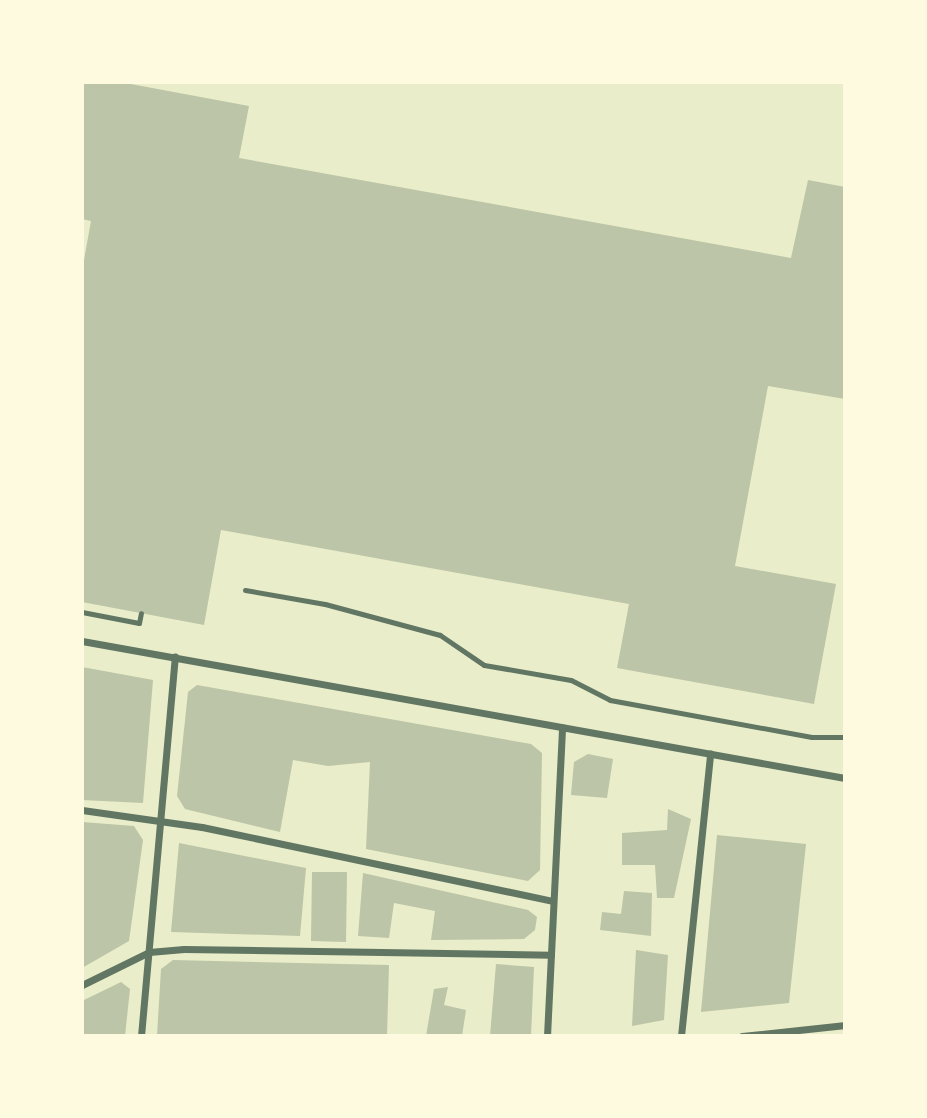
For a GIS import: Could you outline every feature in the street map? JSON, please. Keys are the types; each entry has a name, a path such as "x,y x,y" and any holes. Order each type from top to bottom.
{"street":[{"path":"82,641 845,778"},
{"path":"141,1036 175,657"},
{"path":"547,1036 562,727"},
{"path":"681,1036 710,753"},
{"path":"82,810 159,820 552,901"},
{"path":"82,985 149,952 551,955"},
{"path":"742,1036 845,1025"}],"lane":[{"path":"245,590 325,604 440,635 484,665 571,680 610,700 812,737 845,737"},
{"path":"82,612 139,623 141,613"}],"building":[{"path":"82,82 120,82 249,106 239,158 791,258 808,180 845,187 845,399 768,386 735,566 836,584 814,704 617,668 629,604 221,530 204,625 82,602 82,271 91,221 82,219"},
{"path":"82,667 153,680 143,803 82,800"},
{"path":"197,685 531,744 542,753 540,870 528,881 366,849 370,762 328,766 293,760 280,832 185,809 177,796 188,692"},
{"path":"588,754 613,759 607,798 571,795 574,762"},
{"path":"668,809 691,819 674,898 657,898 655,865 622,865 622,833 667,830"},
{"path":"82,822 134,826 143,840 129,941 82,968"},
{"path":"717,835 806,844 789,1003 701,1012"},
{"path":"179,843 306,868 300,936 171,932"},
{"path":"312,872 347,872 346,942 311,941"},
{"path":"363,873 528,910 537,917 535,930 524,939 431,940 435,911 394,903 389,938 358,936"},
{"path":"624,891 652,893 651,936 600,930 602,912 621,914"},
{"path":"636,950 668,955 664,1020 632,1026"},
{"path":"173,960 389,965 387,1036 157,1036 161,969"},
{"path":"496,964 534,967 531,1036 490,1036"},
{"path":"121,982 130,989 125,1036 82,1036 82,1001"},
{"path":"448,987 444,1005 466,1010 462,1036 426,1036 434,989"}]}
